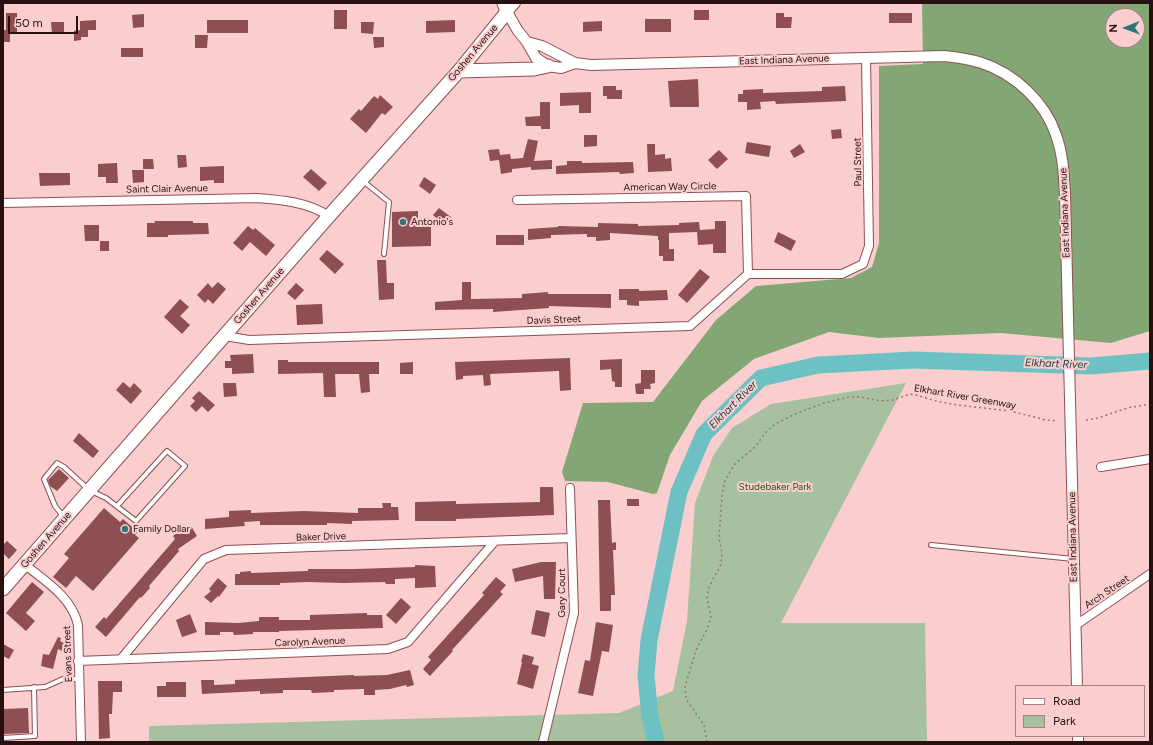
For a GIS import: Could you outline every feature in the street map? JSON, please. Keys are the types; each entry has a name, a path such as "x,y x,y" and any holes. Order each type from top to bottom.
{"main road":[{"name":"Goshen Avenue","path":"3,589 329,216 459,71 509,6"},
{"path":"459,71 534,70 548,66"}],"street":[{"path":"509,6 518,31 527,42 536,58 548,66"},
{"name":"East Indiana Avenue","path":"527,42 542,46 575,63 591,65 943,56 983,63 1020,84 1035,99 1047,116 1056,135 1063,164 1077,685"},
{"name":"Paul Street","path":"748,274 842,274 863,264 870,246 866,58"},
{"name":"East Indiana Avenue","path":"548,66 561,68 575,63"},
{"name":"American Way Circle","path":"516,200 746,196 748,274"},
{"name":"Saint Clair Avenue","path":"3,203 257,198 283,200 302,204 317,208 329,216"},
{"name":"Davis Street","path":"224,336 249,340 690,326 748,274"},
{"path":"1101,467 1150,459"},
{"name":"Gary Court","path":"544,742 574,613 570,488"},
{"name":"Baker Drive","path":"121,660 204,559 226,550 571,538"},
{"name":"Carolyn Avenue","path":"78,661 388,649 408,642 495,541"},
{"name":"Evans Street","path":"24,564 64,598 73,610 78,625 81,742"},
{"name":"Arch Street","path":"1076,625 1150,574"}],"lane":[{"path":"362,179 389,202 384,254"},
{"path":"65,518 55,506 44,478 57,463 64,467 89,490 106,498 136,521 185,466 167,451 117,506"},
{"path":"931,546 1074,559"},
{"path":"3,690 45,687 63,679 79,679"},
{"path":"3,738 35,736 34,688"}],"path":[{"name":"Elkhart River Greenway","path":"707,742 704,725 686,699 685,687 696,650 707,629 710,617 707,597 709,587 721,564 722,553 719,538 722,494 725,480 735,464 755,447 775,424 795,414 824,403 849,397 860,397 881,402 893,400 910,394 957,405 1010,411 1046,420 1057,421"},
{"path":"1086,420 1098,418 1127,408 1150,404"}],"green space":[{"path":"922,3 1150,3 1150,331 1111,343 1001,333 879,338 829,332 754,359 702,401 670,455 657,493 653,494 608,482 565,481 562,472 583,403 653,402 716,320 756,286 851,278 872,267 879,243 879,66 923,64"},
{"name":"Studebaker Park","path":"906,383 781,623 925,623 927,742 149,742 149,726 619,713 673,691 687,621 695,503 713,456 732,428 771,404"}],"building":[{"path":"334,10 347,10 347,29 334,29"},
{"path":"694,10 709,10 709,20 694,20"},
{"path":"6,13 17,13 17,33 10,33 10,42 3,42 3,30 6,30"},
{"path":"776,13 784,13 784,17 792,17 791,28 776,28"},
{"path":"889,13 912,13 912,23 889,23"},
{"path":"144,14 144,27 133,28 132,15"},
{"path":"645,19 671,19 671,32 645,32"},
{"path":"96,20 96,30 88,30 88,37 81,37 81,40 74,41 74,31 80,30 80,21"},
{"path":"207,20 248,20 248,33 207,33"},
{"path":"455,20 455,32 426,33 426,21"},
{"path":"602,21 602,31 583,32 583,22"},
{"path":"51,22 64,22 64,33 52,34"},
{"path":"361,22 374,22 373,34 361,33"},
{"path":"195,35 208,35 207,48 195,48"},
{"path":"373,37 384,37 384,47 374,48"},
{"path":"121,48 143,48 143,57 121,57"},
{"path":"698,79 699,107 670,107 668,81"},
{"path":"603,86 616,86 616,90 622,90 622,99 607,99 607,96 603,96"},
{"path":"845,86 846,101 776,104 775,101 760,102 761,109 747,110 747,102 738,102 738,94 743,94 743,90 763,89 763,93 822,91 822,87"},
{"path":"591,92 591,113 579,113 579,105 560,106 560,93"},
{"path":"380,95 393,107 385,115 382,113 366,133 350,119 359,109 361,111 374,96 378,99"},
{"path":"540,102 550,102 550,129 541,129 541,126 526,126 525,117 540,116"},
{"path":"841,129 842,138 832,139 831,130"},
{"path":"584,135 597,135 597,146 584,147"},
{"path":"528,139 538,141 534,161 552,160 552,169 531,170 531,167 512,169 512,172 501,174 499,160 490,161 488,150 499,149 500,155 510,154 511,159 523,158"},
{"path":"747,142 771,146 769,157 745,153"},
{"path":"647,144 655,144 655,155 665,154 665,159 671,158 672,171 648,172"},
{"path":"800,144 805,152 794,158 790,151"},
{"path":"719,150 728,159 717,169 708,160"},
{"path":"177,155 186,155 187,167 178,168"},
{"path":"143,159 153,159 154,169 143,169"},
{"path":"567,161 582,161 582,163 633,162 634,173 556,174 556,166 567,165"},
{"path":"117,163 118,183 106,183 106,177 98,177 98,164"},
{"path":"224,166 224,183 214,183 214,180 200,181 200,167"},
{"path":"311,169 327,183 319,191 303,177"},
{"path":"132,170 144,170 144,182 133,183"},
{"path":"39,173 70,173 70,185 40,186"},
{"path":"424,177 436,185 430,194 419,186"},
{"path":"439,208 451,217 444,225 433,215"},
{"path":"418,211 418,218 431,218 431,246 392,247 392,212"},
{"path":"154,221 193,221 193,223 208,223 209,234 147,237 147,223 155,223"},
{"path":"715,221 726,221 726,253 713,253 713,244 698,245 697,232 669,233 669,249 674,249 674,261 663,261 663,256 659,256 658,236 610,233 610,240 596,241 596,237 587,237 587,234 551,235 551,238 528,240 528,229 558,226 598,227 598,223 638,224 638,226 679,225 679,223 699,222 700,230 715,229"},
{"path":"84,225 99,225 99,241 85,241"},
{"path":"248,226 253,230 255,228 275,245 266,256 250,242 242,251 233,243"},
{"path":"778,232 796,241 791,251 774,242"},
{"path":"496,235 524,235 524,245 496,245"},
{"path":"100,241 109,241 109,251 100,251"},
{"path":"327,250 344,264 335,274 319,259"},
{"path":"377,260 386,260 387,283 394,283 394,299 379,300"},
{"path":"700,269 710,277 687,303 678,295"},
{"path":"218,282 226,289 213,304 208,299 205,303 197,295 208,283 212,288"},
{"path":"462,282 471,282 471,299 522,298 522,294 548,292 548,294 611,294 611,308 549,306 549,308 493,312 493,309 435,310 435,302 462,300"},
{"path":"296,283 304,290 295,300 287,293"},
{"path":"619,289 639,289 639,291 667,290 668,300 639,301 639,306 627,305 627,300 619,300"},
{"path":"180,299 189,307 180,316 190,325 182,334 164,317"},
{"path":"322,304 323,324 297,325 296,305"},
{"path":"253,354 254,373 232,374 232,368 225,368 225,361 231,361 230,355"},
{"path":"570,358 571,390 560,391 559,371 490,374 491,385 484,386 483,375 463,376 463,379 456,380 455,362"},
{"path":"622,359 622,387 615,387 615,382 612,381 611,369 600,370 600,360"},
{"path":"278,360 288,360 288,362 379,362 379,374 369,374 370,392 361,393 359,374 335,374 336,397 324,397 323,373 278,374"},
{"path":"413,362 413,374 400,374 400,363"},
{"path":"641,370 655,370 655,383 650,384 651,389 644,389 644,394 636,394 635,384 641,383"},
{"path":"123,382 130,388 134,383 142,391 131,404 116,390"},
{"path":"223,383 236,383 237,396 224,397"},
{"path":"199,391 215,405 208,412 202,406 196,412 190,406 195,401 192,398"},
{"path":"79,433 99,451 93,458 73,441"},
{"path":"59,469 69,478 57,491 50,486 48,480"},
{"path":"540,487 553,487 554,515 456,519 456,521 415,521 415,502 456,501 456,504 540,502"},
{"path":"627,499 639,499 639,506 627,506"},
{"path":"598,500 610,500 612,543 616,542 616,550 613,550 615,595 611,595 611,611 600,611"},
{"path":"382,503 391,503 391,507 398,507 399,520 352,521 352,524 327,523 327,525 260,525 260,521 244,522 245,526 205,529 205,519 229,517 229,511 251,510 251,513 303,511 358,513 358,508 383,508"},
{"path":"104,508 120,522 123,519 138,532 135,535 139,538 93,591 76,576 66,588 53,577 69,558 64,554"},
{"path":"191,526 197,536 178,549 179,551 149,586 150,588 141,598 140,597 106,637 95,627 104,617 106,619 175,539 173,536 178,532 180,534"},
{"path":"7,541 17,550 9,559 3,553 3,545"},
{"path":"541,562 556,562 555,599 544,599 543,576 515,582 512,569"},
{"path":"415,565 435,566 436,587 415,588 415,578 395,579 395,584 386,584 385,582 308,582 280,583 280,585 235,585 235,574 240,574 240,572 251,571 251,573 308,571 308,569 415,567"},
{"path":"496,577 506,585 500,592 503,594 430,676 423,669 431,660 428,657 484,595 482,593"},
{"path":"218,578 227,586 219,597 218,596 211,603 204,597 211,591 209,589"},
{"path":"32,582 44,592 26,613 35,621 26,631 6,613"},
{"path":"401,598 411,607 396,624 386,615"},
{"path":"536,610 550,613 545,637 531,634"},
{"path":"367,613 367,615 382,615 383,628 253,632 253,634 234,635 233,632 220,632 220,635 205,635 205,622 238,623 259,621 259,617 279,617 279,620 310,620 310,615"},
{"path":"190,614 197,632 182,637 176,620"},
{"path":"596,622 613,625 609,652 602,651 593,696 578,693 585,660 590,661"},
{"path":"58,637 61,638 60,641 66,644 62,651 58,649 53,669 41,666 43,654 49,655"},
{"path":"3,644 14,650 9,659 3,656"},
{"path":"523,654 534,657 532,664 539,666 533,689 517,684"},
{"path":"410,670 414,685 375,690 375,695 364,695 364,689 334,690 334,692 312,693 311,690 283,690 283,693 260,694 260,691 202,694 201,680 214,680 214,685 235,684 235,680 387,675"},
{"path":"98,681 122,681 122,692 113,692 112,714 109,714 110,738 99,739"},
{"path":"166,682 186,682 186,697 157,697 157,686 166,686"},
{"path":"28,708 29,733 3,734 3,709"}],"waterway":[{"name":"Elkhart River","path":"656,742 650,716 646,676 649,640 679,492 704,434 761,378 818,365 913,360 1091,366 1150,361"}],"place":[{"name":"Antonio's","path":"403,222"},
{"name":"Family Dollar","path":"125,529"}]}
